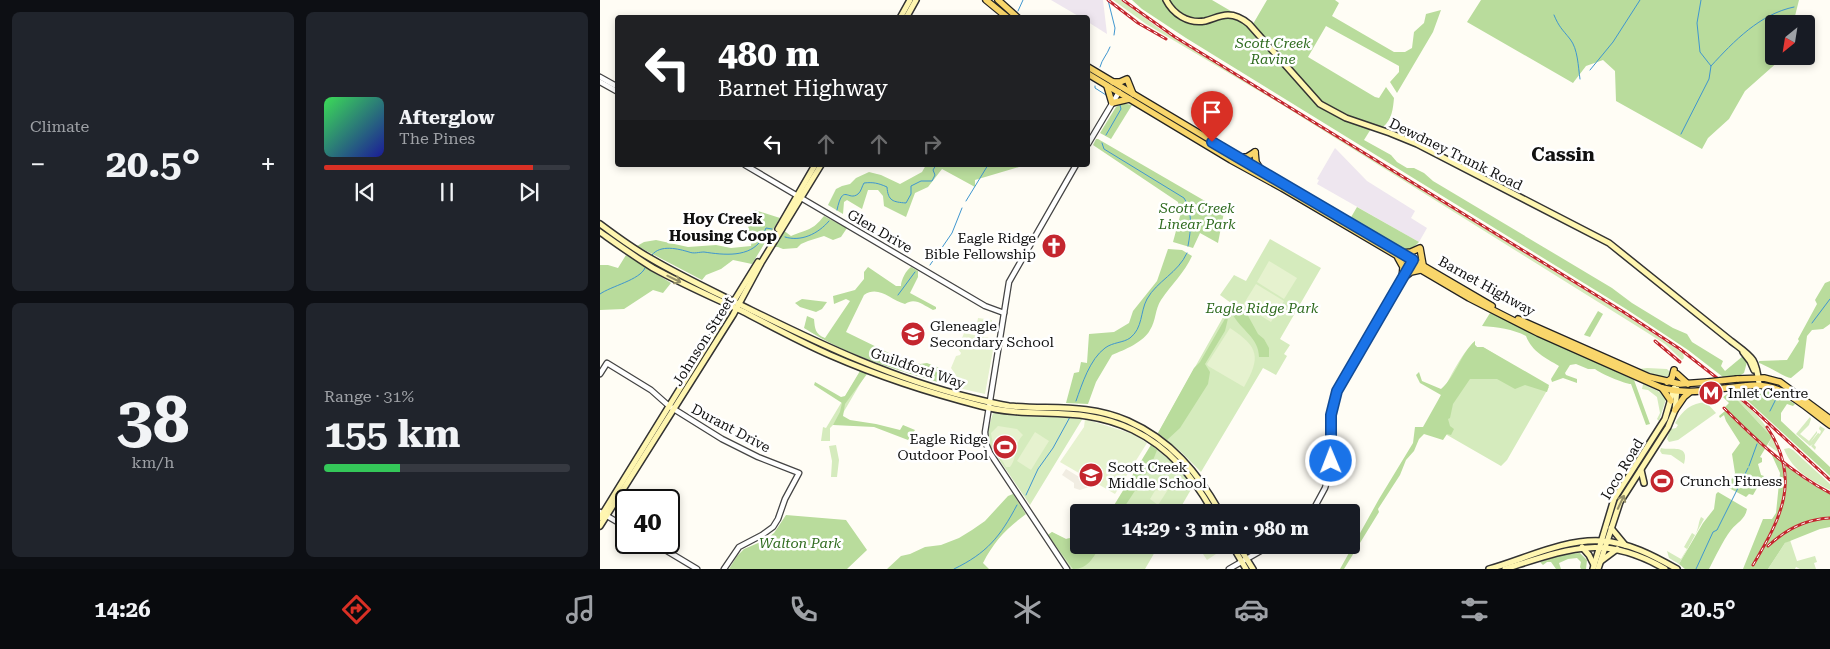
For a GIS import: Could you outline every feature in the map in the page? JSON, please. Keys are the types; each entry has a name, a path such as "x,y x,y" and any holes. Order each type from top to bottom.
{"main road":[{"path":"902,15 910,0"},
{"path":"908,15 916,0"},
{"path":"986,0 1004,15"},
{"path":"998,0 1015,15"},
{"name":"Dewdney Trunk Road","path":"1166,0 1176,13 1191,20 1204,21 1227,14 1242,19 1249,24 1312,96 1325,107 1346,118 1417,144 1609,243 1742,349 1750,360 1758,384"},
{"name":"Barnet Highway","path":"1090,69 1109,84"},
{"name":"Barnet Highway","path":"1090,75 1120,90 1282,188 1520,324 1662,388 1676,387"},
{"path":"1127,79 1132,98 1112,103 1109,84 1127,79"},
{"name":"Barnet Highway","path":"1132,98 1236,156 1245,165 1262,172 1399,255"},
{"path":"1236,156 1248,157 1255,152"},
{"path":"1245,165 1255,152"},
{"path":"1255,152 1256,162 1262,172"},
{"name":"Johnson Street","path":"800,197 814,167"},
{"name":"Johnson Street","path":"600,526 603,515 820,167"},
{"name":"Guildford Way","path":"600,224 650,258 735,305"},
{"name":"Guildford Way","path":"600,232 655,269 861,361 989,405 1020,412 1082,414 1103,418 1131,429 1156,444 1177,461 1197,486 1208,504"},
{"path":"1420,248 1421,268 1402,279 1403,266 1399,255 1420,248"},
{"name":"Barnet Highway","path":"1421,268 1517,319 1641,374 1667,382 1676,387"},
{"path":"1667,382 1675,372 1688,384"},
{"path":"1676,387 1757,377 1772,379 1784,384 1830,419"},
{"path":"1651,383 1676,387 1690,392 1758,384 1774,387 1784,391 1830,425"},
{"path":"1676,387 1688,384 1710,383"},
{"name":"Ioco Road","path":"1595,568 1614,499 1662,425 1676,387"},
{"name":"Ioco Road","path":"1595,568 1601,561 1603,544 1623,497 1668,426 1675,410 1676,387"},
{"path":"1662,388 1671,401"},
{"path":"1675,410 1690,392"},
{"name":"Guildford Way","path":"989,405 1082,408 1107,414 1134,424 1159,439 1183,459 1201,481 1215,504"},
{"path":"1641,470 1644,483"},
{"path":"1611,528 1625,545"},
{"path":"1489,569 1570,544 1625,545 1677,569"},
{"path":"1505,569 1546,556 1603,544 1638,555 1665,569"},
{"path":"1582,548 1589,554 1595,568"},
{"path":"1601,561 1617,549"},
{"path":"1239,554 1253,569"},
{"path":"1242,554 1246,569"}],"street":[{"path":"600,77 615,85"},
{"path":"600,82 615,90"},
{"path":"1090,141 1120,90"},
{"name":"Glen Drive","path":"749,167 986,306 1004,313"},
{"path":"1067,569 990,454 986,444 985,432 1011,278 1075,167"},
{"path":"1316,504 1325,488 1330,467 1331,415 1337,391 1412,262"},
{"name":"Durant Drive","path":"600,374 607,363 655,392 671,408 738,448 798,473 775,524 762,536 739,547 724,569"},
{"path":"603,515 615,521"},
{"path":"672,554 698,569"},
{"path":"1229,569 1255,554"}],"shaded area":[{"path":"1051,0 1103,0 1107,34 1090,23 1090,15 1077,15"},
{"path":"1335,148 1367,181 1415,211 1411,218 1427,228 1419,242 1317,184 1319,180 1317,179"},
{"path":"1066,469 1092,486 1080,490 1074,488 1074,483 1062,475"}],"green space":[{"path":"1113,0 1121,0 1160,29 1621,312 1683,353 1684,358 1682,360 1665,344 1284,106 1146,24"},
{"name":"Scott Creek Ravine","path":"1132,0 1212,0 1253,24 1267,0 1335,0 1339,3 1332,16 1394,52 1405,52 1412,48 1414,32 1424,23 1426,14 1441,10 1433,32 1397,93 1390,82 1399,72 1399,66 1326,26 1308,57 1375,97 1379,98 1386,87 1394,98 1388,121 1383,127 1374,124 1364,140 1391,155 1397,162 1407,168 1414,168 1424,173 1433,181 1612,288 1632,303 1673,328 1687,334 1692,342 1723,361 1721,366 1725,371 1743,356 1747,362 1744,373 1739,376 1723,377 1688,350 1626,309 1186,38 1142,9"},
{"path":"1481,0 1799,0 1795,15 1765,15 1765,65 1774,65 1745,91 1729,119 1708,138 1702,149 1616,101 1615,71 1603,60 1586,66 1573,83 1467,22"},
{"path":"1122,103 1132,105 1111,139 1100,133 1116,107"},
{"name":"Scott Creek Linear Park","path":"1096,139 1224,212 1218,243 1200,233 1193,248 1173,242 1180,216 1178,202 1093,145"},
{"path":"925,167 1019,167 975,180 975,187 942,169 928,187 915,193 906,217 884,206 883,196 878,190 868,190 862,209 847,200 844,202 843,214 828,205 836,189 850,184 856,178 869,172 881,175 900,184 922,172"},
{"path":"1357,207 1419,242 1411,249 1402,249 1350,219"},
{"path":"755,210 780,218 752,264 733,260 721,269 706,275 702,280 637,246 644,242 656,240 688,247 716,245 731,248 751,246 752,238 749,235 748,223"},
{"path":"824,216 847,228 841,237 833,240 824,236 801,244 797,248 783,249 773,247 783,230 791,236 806,231"},
{"name":"Eagle Ridge Park","path":"1270,239 1321,268 1280,339 1290,345 1284,354 1287,356 1276,375 1263,368 1201,472 1158,433 1231,303 1220,295 1234,275 1246,281"},
{"name":"Scott Creek Linear Park","path":"1168,249 1182,250 1192,256 1182,273 1161,300 1150,330 1139,342 1112,355 1096,382 1088,404 1066,403 1074,373 1079,372 1081,362 1087,363 1089,334 1114,332 1129,323 1133,311 1157,281"},
{"path":"626,255 671,283 663,293 653,290 624,309 600,310 600,265 618,268"},
{"path":"1269,261 1297,278 1284,299 1257,282"},
{"path":"868,267 896,286 901,286 904,275 911,267 918,271 918,277 910,293 936,307 936,309 933,310 912,301 905,304 880,292 869,292 864,295 846,332 893,355 920,364 927,363 942,369 954,376 952,386 895,369 857,355 804,328 807,316 814,319 816,331 825,338 850,301 846,299 834,304 833,296 855,290 864,279 864,272"},
{"path":"1830,281 1830,324 1823,329 1812,330 1807,336 1803,368 1791,378 1759,363 1759,361 1787,360 1799,341 1798,339 1817,304 1815,300 1825,283"},
{"path":"1256,284 1284,301 1271,322 1243,305"},
{"path":"802,299 827,302 822,309 816,312 800,307 795,303"},
{"path":"1237,307 1242,308 1246,312 1258,334 1264,339 1269,348 1269,357 1259,357 1253,339 1233,315"},
{"path":"1230,310 1225,331 1205,364 1210,372 1208,384 1180,428 1167,440 1158,433 1194,368 1200,362"},
{"path":"1598,311 1603,314 1590,337 1584,335"},
{"path":"1490,313 1634,380 1650,424 1646,425 1631,384 1612,378 1595,369 1588,369 1576,364 1570,365 1565,373 1577,379 1577,383 1563,378 1552,382 1551,379 1559,366 1536,350 1526,336 1505,329 1482,326"},
{"path":"978,318 992,320 990,332 976,329"},
{"path":"1230,328 1247,341 1254,353 1253,368 1244,387 1207,364"},
{"path":"784,329 874,369 947,394 903,381 834,355"},
{"path":"964,333 995,339 985,394 954,387 956,375 951,368 956,356 961,353 958,349"},
{"path":"1475,341 1477,347 1483,347 1549,387 1507,460 1501,466 1428,424 1455,368"},
{"path":"1475,341 1477,347 1483,347 1549,385 1547,392 1525,385 1515,389 1497,379 1470,379 1453,404 1450,418 1448,419 1450,426 1454,429 1451,435 1447,434 1443,440 1424,434 1419,439 1414,451 1406,460 1400,475 1378,509 1379,512 1360,543 1360,533 1413,443 1415,427 1423,427 1441,395 1420,383 1416,375 1419,372 1422,381 1441,389 1451,378"},
{"path":"1639,369 1667,369 1670,372 1670,376 1662,377"},
{"path":"861,370 867,372 836,425 830,428 830,441 821,441 823,427 826,428"},
{"path":"860,371 867,374 845,404 843,416 850,420 900,430 903,425 915,430 908,440 874,427 833,425 840,412 842,403 814,385 815,382 841,397 845,396"},
{"path":"1643,384 1662,393 1666,399 1659,421 1657,419 1660,413 1657,397 1648,390 1642,389"},
{"path":"1757,388 1775,392 1795,404 1793,406 1787,404 1781,413 1781,421 1830,467 1830,476 1737,391"},
{"path":"1730,392 1733,392 1747,405 1767,427 1772,435 1779,453 1768,445 1772,437"},
{"path":"1730,392 1772,437 1760,457 1762,462 1758,464 1761,475 1764,476 1753,495 1749,494 1746,497 1727,487 1735,473 1732,454 1740,443 1724,415 1720,418 1719,416 1725,411 1723,409 1729,403 1723,397"},
{"path":"1706,402 1716,413 1678,440 1669,442 1667,439 1669,433 1663,443 1674,422 1671,429 1676,428 1678,425 1675,423 1684,411 1696,404"},
{"path":"993,413 1019,416 1083,418 1030,505 990,446 987,433"},
{"path":"1810,417 1809,425 1800,434 1809,441 1817,431 1810,443 1818,433 1820,434 1820,426 1825,429 1814,445 1816,447 1815,450 1811,446 1813,444 1810,446 1796,434"},
{"path":"1085,419 1133,434 1147,443 1115,494 1060,462 1084,427"},
{"name":"Eagle Ridge Outdoor Pool","path":"998,426 1017,429 1023,435 1018,442 1010,467 1006,467 993,445 991,433"},
{"path":"1035,432 1049,441 1031,470 1017,461"},
{"path":"836,445 839,460 837,477 831,477 832,461 829,446"},
{"path":"1151,445 1171,461 1193,486 1183,504 1115,504"},
{"path":"1151,445 1157,450 1150,468 1126,504 1115,504"},
{"path":"1661,448 1682,450 1685,457 1684,464 1671,455 1662,454"},
{"path":"1789,448 1830,484 1830,490 1802,474 1797,469 1784,449"},
{"path":"1770,451 1810,483 1830,494 1830,527 1785,543 1768,569 1743,569 1763,519 1772,519 1776,513 1780,473"},
{"path":"1162,479 1171,485 1159,504 1150,499"},
{"path":"1718,492 1747,509 1746,513 1733,527 1709,569 1685,569 1679,564 1703,523 1714,509"},
{"path":"1013,494 1026,514 1013,524 996,542 983,563 989,569 887,569 901,556 959,538 985,521 1008,496"},
{"name":"Walton Park","path":"786,515 846,520 867,550 847,569 729,569 744,549 765,540 774,533"},
{"path":"1701,517 1704,519 1679,564 1669,558 1667,551 1681,559 1687,549 1684,547 1692,533 1695,535"},
{"path":"1052,532 1066,539 1070,538 1070,554 1154,554 1145,569 1071,569 1048,535"},
{"path":"1052,532 1066,539 1070,538 1070,554 1095,554 1087,565 1073,569 1048,535"},
{"path":"1790,540 1797,561 1815,556 1817,562 1814,563 1816,569 1800,569 1796,567 1795,569 1768,569 1785,543"},
{"path":"1580,553 1587,560 1586,569 1581,569 1581,562 1577,558 1559,563 1561,569 1556,569 1551,562 1543,565 1540,562 1564,554"},
{"path":"1203,554 1216,554 1207,560"},
{"path":"1348,554 1353,554 1344,569 1340,569"}],"waterway":[{"path":"1018,11 1023,0"},
{"path":"1108,0 1115,28 1114,35"},
{"path":"1590,70 1613,42 1640,0"},
{"path":"1681,134 1709,79 1711,66 1700,52 1697,23 1701,0"},
{"path":"1711,66 1738,38 1759,22 1794,7"},
{"path":"1554,15 1573,43 1580,79"},
{"path":"1100,67 1110,47"},
{"path":"1095,86 1095,88 1106,95"},
{"path":"1106,135 1121,109 1120,105"},
{"path":"1102,143 1104,149 1184,198 1190,215 1188,246"},
{"path":"837,210 841,197 846,194 851,196 858,194 864,183 876,183 887,187 892,200 906,203 911,194 911,186 921,181 932,181 935,175 933,170 935,167"},
{"path":"966,201 987,167"},
{"path":"930,265 952,233 962,208"},
{"path":"785,237 803,238 809,236 820,230 829,221"},
{"path":"652,255 665,248 693,253 736,254 757,245 763,238 766,228 772,229"},
{"path":"1076,401 1087,372 1095,359 1108,346 1127,340 1134,334 1139,325 1147,299 1156,287 1178,266 1187,253"},
{"path":"600,294 637,276 645,268"},
{"path":"898,295 915,272"},
{"path":"1812,323 1830,299"},
{"path":"1770,411 1777,397"},
{"path":"1026,495 1038,469 1053,448 1070,417"},
{"path":"1749,466 1757,444"},
{"path":"1696,569 1713,532 1717,530 1748,468"},
{"path":"954,569 975,557 992,543 1005,526 1017,505"}],"railway":[{"path":"1108,0 1138,23 1166,39"},
{"path":"1123,0 1175,37 1622,311 1680,349 1753,409 1830,480"},
{"path":"1655,341 1680,362"},
{"path":"1724,408 1787,465 1830,493"},
{"path":"1753,565 1772,531 1784,498 1784,464 1778,446 1767,427"},
{"path":"1768,546 1796,526 1830,518"}],"place":[{"name":"Eagle Ridge Bible Fellowship","path":"1054,246"},
{"name":"Gleneagle Secondary School","path":"913,334"},
{"name":"Inlet Centre","path":"1711,393"},
{"name":"Eagle Ridge Outdoor Pool","path":"1005,447"},
{"name":"Scott Creek Middle School","path":"1091,475"},
{"name":"Crunch Fitness","path":"1662,481"}],"district":[{"name":"Cassin","path":"1563,154"},
{"name":"Hoy Creek Housing Coop","path":"723,228"}],"route":[{"path":"1212,142 1413,260 1337,391 1332,406 1330,425 1331,461"}]}
